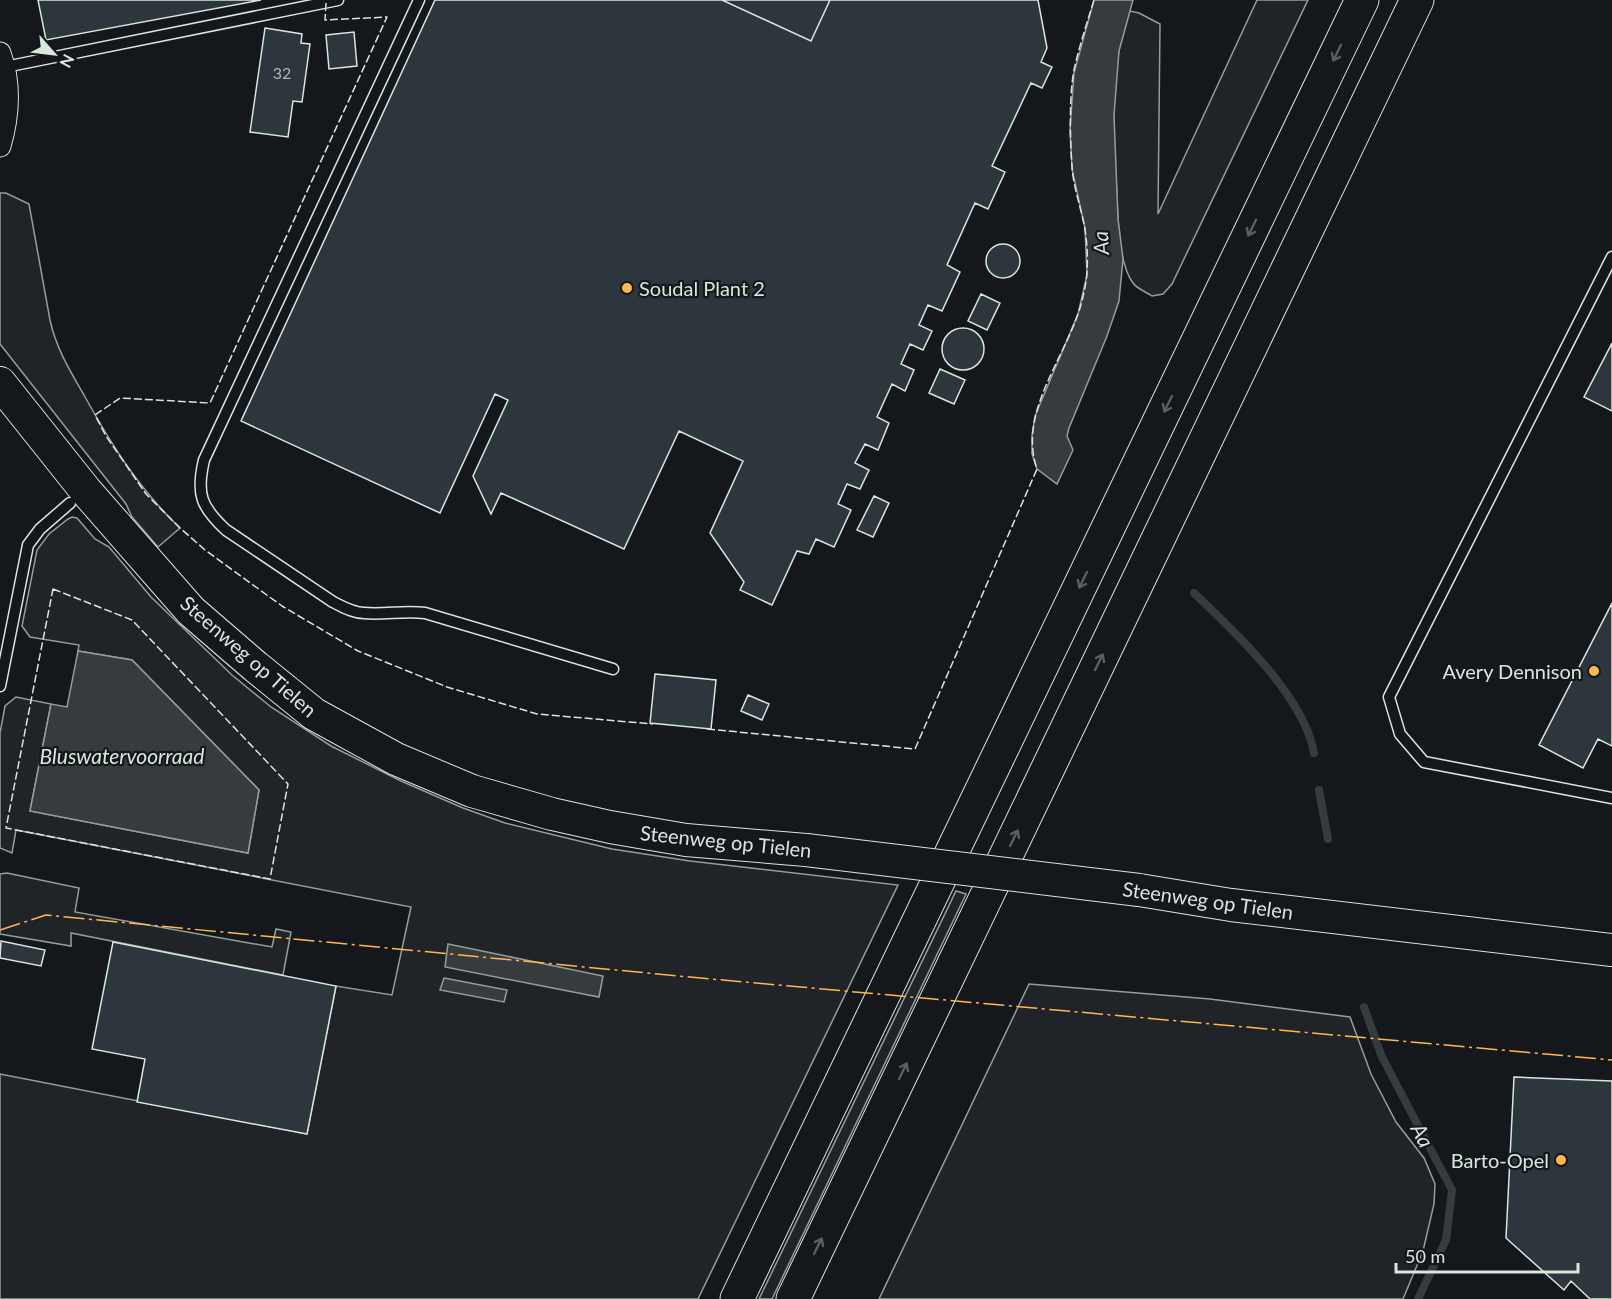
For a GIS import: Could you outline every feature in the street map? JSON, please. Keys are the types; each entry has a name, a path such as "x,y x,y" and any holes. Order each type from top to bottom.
{"highway":[{"path":"737,1299 1362,0"},
{"path":"793,1299 1417,0"}],"street":[{"path":"0,146 8,109 2,60"},
{"name":"Steenweg op Tielen","path":"0,383 86,491 191,611 255,667 314,714 406,764 472,791 552,814 686,840 806,850 1139,890 1242,906 1612,950"}],"lane":[{"path":"2,60 338,0"},
{"path":"419,0 204,460 200,489 203,503 211,516 226,530 333,602 349,610 363,613 408,611 425,613 614,669"},
{"path":"1612,257 1389,697 1400,734 1424,762 1612,798"},
{"path":"0,686 28,545 40,529 70,503"}],"shaded area":[{"path":"1257,0 1308,0 1172,284 1163,294 1152,296 1136,287 1128,275 1119,230 1115,151 1115,80 1123,33 1130,11 1160,24 1158,214"},
{"path":"0,193 6,193 29,204 50,320 69,368 127,465 152,498 180,528 158,547 132,517 126,504 0,344"},
{"path":"72,517 77,518 95,539 109,547 151,597 232,675 271,707 331,746 401,781 463,808 505,823 612,849 690,861 898,885 698,1299 0,1299 0,1074 307,1134 336,986 392,995 411,907 16,830 12,853 0,848 0,733 5,706 16,697 51,704 30,811 248,853 259,790 132,660 78,651 79,645 30,637 22,626 37,550 49,534"},
{"path":"7,873 79,888 75,912 272,947 276,929 291,932 283,975 71,933 71,946 0,934 0,874"},
{"path":"956,891 966,894 772,1299 759,1299"},
{"path":"1029,984 1210,999 1350,1017 1371,1074 1396,1122 1424,1158 1435,1184 1434,1204 1423,1251 1403,1299 879,1299"}],"water":[{"path":"1094,0 1133,0 1119,51 1114,115 1118,219 1123,259 1119,301 1069,428 1067,436 1073,450 1057,484 1037,469 1032,454 1032,435 1035,416 1078,314 1087,275 1085,228 1072,169 1070,130 1074,73"},
{"name":"Bluswatervoorraad","path":"78,651 132,660 259,790 248,853 30,811 51,704 67,707"},
{"path":"448,944 603,976 599,997 445,967"},
{"path":"444,978 507,990 504,1002 440,990"}],"building":[{"path":"38,0 261,0 46,40"},
{"name":"Soudal Plant 2","path":"435,0 722,0 811,41 830,0 1038,0 1047,48 1041,62 1052,67 1042,88 1031,83 992,166 1005,172 988,209 975,203 947,265 960,272 942,311 928,305 919,325 932,331 923,350 910,344 901,364 914,370 905,391 892,384 877,417 889,423 878,450 865,444 855,463 869,470 860,489 847,484 838,504 851,510 834,547 816,539 809,554 797,551 772,605 740,590 744,582 710,533 743,461 679,431 624,549 501,493 491,514 473,476 508,400 495,394 440,513 241,421"},
{"path":"722,0 830,0 811,41"},
{"path":"265,28 302,34 301,43 310,44 302,102 293,101 288,137 250,132"},
{"path":"354,32 357,66 329,69 326,35"},
{"path":"1003,244 1015,249 1020,261 1015,273 1003,278 991,273 986,261 991,249"},
{"path":"981,294 1000,303 987,330 968,321"},
{"path":"963,328 978,334 984,349 978,364 963,370 948,364 942,349 948,334"},
{"path":"1612,343 1612,411 1584,397"},
{"path":"940,369 965,380 954,404 929,393"},
{"path":"874,496 889,503 873,537 857,530"},
{"name":"Avery Dennison","path":"1612,603 1612,746 1598,739 1583,768 1539,745"},
{"path":"655,674 716,680 711,729 650,723"},
{"path":"748,695 769,704 762,720 741,711"},
{"path":"1,941 45,950 41,966 0,958"},
{"path":"113,942 336,986 307,1134 137,1102 145,1059 92,1049"},
{"name":"Barto-Opel","path":"1514,1077 1612,1081 1612,1299 1590,1299 1571,1281 1564,1290 1506,1238"}],"waterway":[{"name":"Aa","path":"1194,593 1266,666 1297,709 1308,731 1314,753"},
{"name":"Aa","path":"1319,790 1328,839"},
{"name":"Aa","path":"1364,1007 1382,1057 1452,1190 1446,1240 1418,1299"}],"fence":[{"path":"707,729 915,749 1037,469 1033,446 1034,424 1040,402 1078,314 1084,292 1087,275 1087,249 1073,173 1071,105 1074,70 1094,0"},
{"path":"326,3 325,20 387,17 210,403 120,398 95,415 106,436 146,494 180,528 205,550 282,606 358,651 447,687 537,714 653,724"},
{"path":"53,589 132,620 288,784 270,879 6,828 53,589"}],"power":[{"path":"0,930 46,915 678,976 1612,1060"}],"place":[{"name":"Soudal Plant 2","path":"627,288"},
{"name":"Avery Dennison","path":"1594,671"},
{"name":"Barto-Opel","path":"1561,1160"}]}
